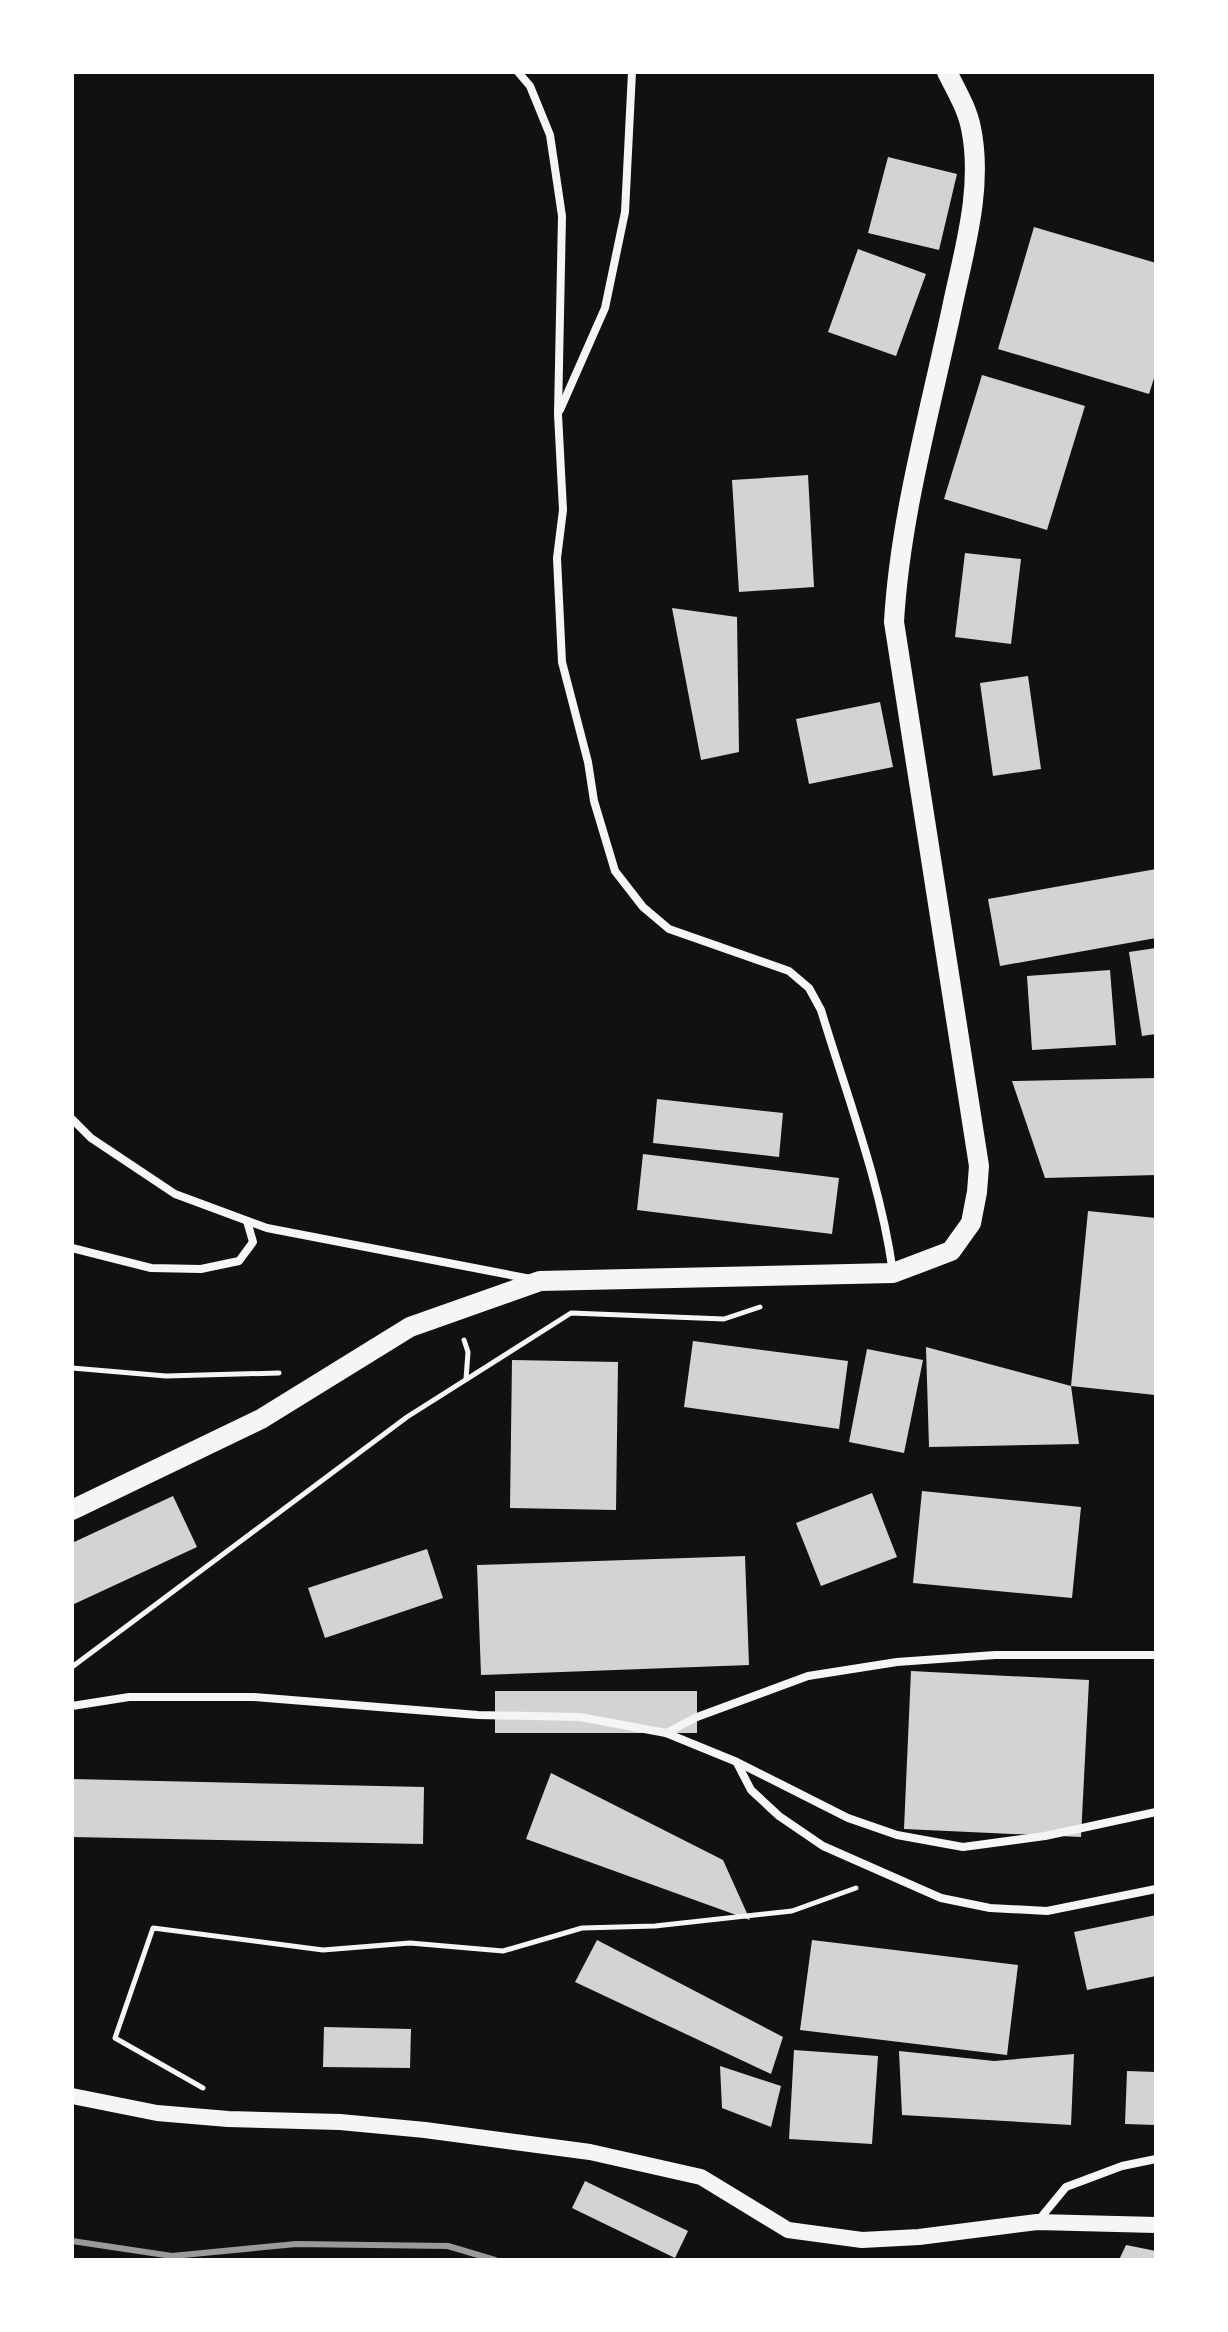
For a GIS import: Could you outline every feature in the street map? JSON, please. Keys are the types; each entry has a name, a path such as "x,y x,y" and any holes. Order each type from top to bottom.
{"main road":[{"path":"72,1510 261,1419 410,1327 540,1281 893,1273 951,1251 971,1223 979,1166 894,622 896,588 910,508 974,197 971,129 964,104 947,72"},
{"path":"72,2096 157,2113 228,2119 340,2122 590,2152 701,2177 788,2230 862,2240 919,2237 1037,2222 1156,2225"}],"street":[{"path":"518,72 530,86 550,135 562,216 558,414 563,510 557,558 562,662 588,762 594,801 615,871 643,907 669,929 789,971 809,988 821,1010 872,1180 889,1244 893,1273"},
{"path":"558,414 605,308 625,212 632,72"},
{"path":"72,1119 91,1138 175,1194 267,1228 540,1281"},
{"path":"72,1248 151,1268 201,1269 239,1261 253,1242 247,1221"},
{"path":"666,1733 697,1717 808,1676 897,1662 995,1655 1156,1655"},
{"path":"72,1706 129,1697 254,1697 478,1715 580,1717 666,1733 737,1762 848,1818 897,1835 963,1847 1045,1836 1156,1812"},
{"path":"737,1762 751,1790 779,1816 823,1846 941,1898 990,1908 1047,1911 1156,1889"},
{"path":"1037,2222 1066,2187 1122,2166 1156,2159"}],"path":[{"path":"72,1667 407,1417 571,1313 724,1319 768,1305"},
{"path":"72,1368 166,1376 282,1373"},
{"path":"206,2090 115,2038 153,1928 323,1950 410,1943 503,1951 582,1928 655,1926 792,1911 887,1876"}],"building":[{"path":"888,157 957,174 939,250 868,233"},
{"path":"1034,227 1156,263 1156,372 1149,394 998,349"},
{"path":"858,249 926,274 896,356 828,332"},
{"path":"982,375 1085,406 1047,530 944,499"},
{"path":"808,475 814,587 739,592 732,480"},
{"path":"965,553 1021,559 1011,644 955,637"},
{"path":"672,608 737,617 739,752 701,760"},
{"path":"1028,676 1041,769 993,776 980,683"},
{"path":"880,702 893,767 809,784 796,719"},
{"path":"1156,869 1156,938 1000,966 988,899"},
{"path":"1156,948 1156,1034 1142,1036 1129,952"},
{"path":"1110,970 1116,1045 1032,1050 1027,976"},
{"path":"1156,1078 1156,1175 1045,1178 1012,1081"},
{"path":"657,1099 783,1113 779,1157 653,1143"},
{"path":"643,1154 839,1178 832,1234 637,1210"},
{"path":"1088,1211 1156,1218 1155,1395 1071,1386"},
{"path":"693,1341 848,1361 839,1429 684,1407"},
{"path":"926,1347 1071,1386 1079,1444 929,1447"},
{"path":"867,1349 923,1360 904,1453 849,1442"},
{"path":"512,1360 618,1362 616,1510 510,1508"},
{"path":"922,1491 1081,1507 1072,1598 913,1583"},
{"path":"872,1493 897,1557 821,1586 796,1523"},
{"path":"173,1496 197,1547 72,1605 72,1543"},
{"path":"427,1549 443,1598 325,1638 308,1588"},
{"path":"745,1556 749,1665 481,1675 477,1565"},
{"path":"911,1671 1089,1680 1081,1837 904,1829"},
{"path":"495,1691 697,1691 697,1733 495,1733"},
{"path":"551,1773 723,1860 750,1920 526,1839"},
{"path":"72,1779 424,1787 423,1844 72,1837"},
{"path":"1156,1915 1156,1976 1087,1990 1074,1932"},
{"path":"597,1940 783,2037 771,2074 575,1982"},
{"path":"812,1940 1018,1965 1007,2055 800,2030"},
{"path":"324,2027 411,2029 410,2068 323,2067"},
{"path":"794,2050 878,2056 872,2144 789,2139"},
{"path":"899,2051 994,2061 1074,2054 1071,2125 902,2115"},
{"path":"720,2066 781,2086 771,2127 722,2108"},
{"path":"1127,2071 1156,2072 1156,2125 1125,2124"},
{"path":"585,2181 688,2231 675,2258 572,2208"},
{"path":"1126,2245 1156,2251 1156,2260 1119,2260"}],"railway":[{"path":"72,2241 172,2256 296,2244 448,2246 495,2260"}]}
